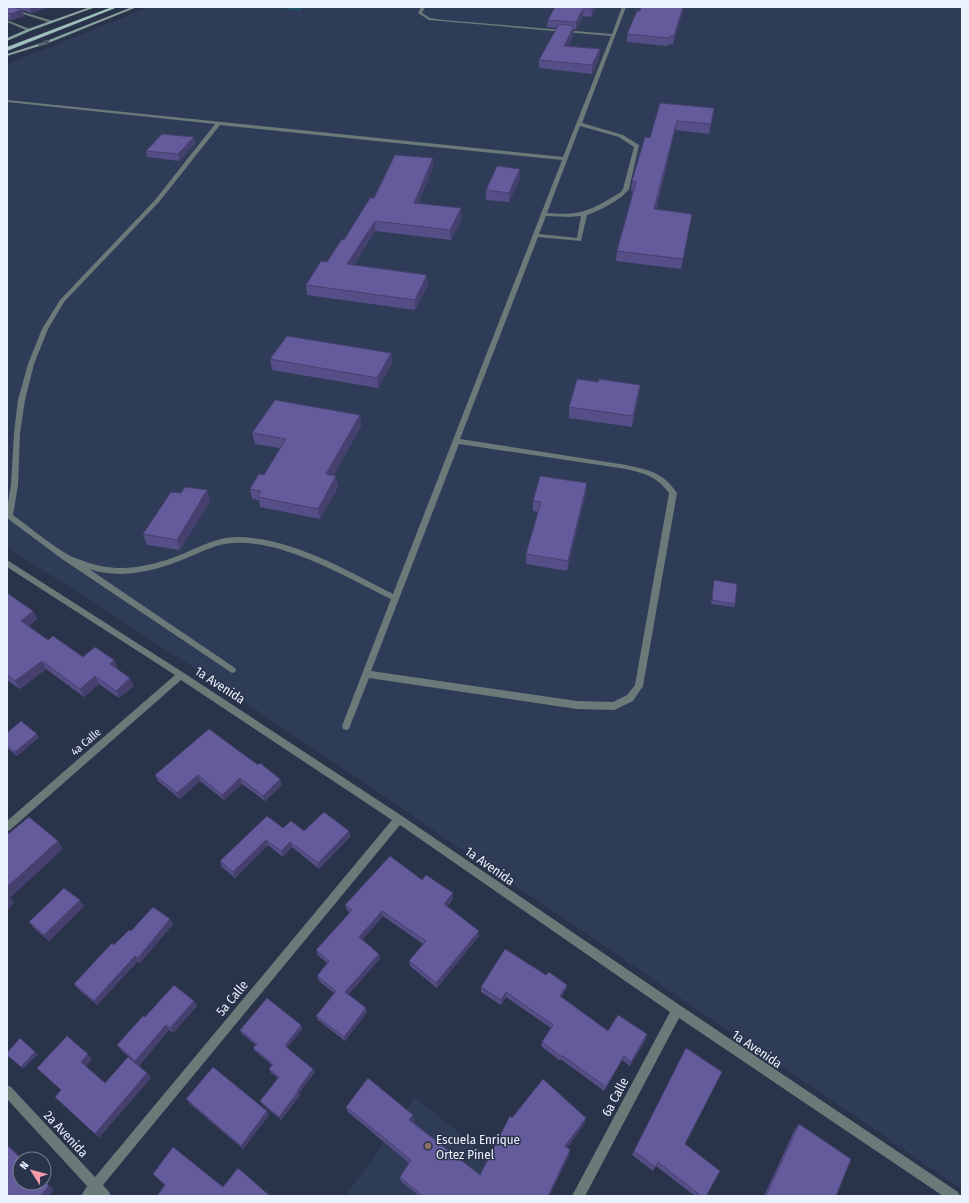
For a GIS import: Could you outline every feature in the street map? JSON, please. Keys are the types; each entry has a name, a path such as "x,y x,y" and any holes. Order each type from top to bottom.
{"main road":[{"path":"7,49 116,7"}],"street":[{"path":"7,40 29,30 94,7"},
{"path":"7,55 45,43 135,7"},
{"path":"423,7 420,13 424,16 443,21 613,35"},
{"path":"346,726 624,7"},
{"path":"7,8 52,22"},
{"path":"7,21 29,30"},
{"path":"7,101 566,159"},
{"path":"218,124 157,201 62,301 50,316 38,344 22,400 17,431 14,500 8,515 65,557 232,670"},
{"path":"544,214 567,217 584,215 623,192 626,188 637,146 621,136 580,124"},
{"path":"536,235 579,240 584,215"},
{"path":"366,674 577,705 614,706 630,698 639,686 673,493 663,480 650,473 626,467 456,441"},
{"path":"65,557 108,571 139,570 172,561 210,545 225,541 256,541 286,548 395,598"},
{"name":"1a Avenida","path":"7,563 181,675 399,819 677,1010 954,1196"},
{"name":"4a Calle","path":"7,827 181,675"},
{"name":"5a Calle","path":"87,1196 399,819"},
{"name":"6a Calle","path":"578,1196 677,1010"},
{"name":"2a Avenida","path":"7,1091 105,1196"}],"shaded area":[{"path":"149,7 962,7 962,1189 199,671 7,547 7,64"},
{"name":"Escuela Enrique Ortez Pinel","path":"415,1097 537,1196 346,1196"}],"building":[{"path":"7,7 22,10 10,14 7,13"},
{"path":"555,7 593,7 592,9 583,9 576,22 548,20"},
{"path":"641,7 683,7 674,36 670,36 669,38 627,34 637,11 640,11"},
{"path":"559,24 574,26 564,46 600,49 592,65 539,60"},
{"path":"660,103 714,108 711,124 677,121 654,209 692,214 683,259 617,251 636,182 632,181 645,137 650,138"},
{"path":"162,134 194,137 178,154 146,151"},
{"path":"395,155 433,158 414,203 461,208 450,230 375,221 347,264 427,275 415,300 306,285 321,261 327,262 342,239 344,240 370,198 374,198"},
{"path":"497,166 520,169 509,193 486,190"},
{"path":"287,336 391,353 377,378 270,359"},
{"path":"577,379 598,382 599,379 640,385 633,416 569,407"},
{"path":"275,400 360,415 326,474 336,476 318,509 258,497 261,491 250,489 259,474 264,475 286,439 252,433"},
{"path":"540,476 587,483 568,561 526,554 541,502 533,501"},
{"path":"185,487 207,490 177,540 143,534 171,492 181,493"},
{"path":"714,580 737,584 735,604 712,600"},
{"path":"7,593 33,611 21,621 48,640 53,636 83,657 95,647 114,660 110,664 130,678 116,691 95,676 80,689 42,661 15,681 7,675"},
{"path":"21,721 37,734 15,752 7,746 7,733"},
{"path":"209,729 258,765 260,763 280,779 263,796 240,778 222,795 198,775 177,793 155,775"},
{"path":"324,812 349,831 318,863 290,842 281,851 266,840 233,872 220,861 267,816 283,828 291,821 304,831"},
{"path":"29,817 58,841 7,887 7,835"},
{"path":"390,856 422,880 426,875 453,893 444,904 479,931 436,983 409,961 426,941 382,911 359,937 379,954 345,992 366,1008 344,1037 316,1016 336,991 317,976 329,961 316,950 352,910 345,905"},
{"path":"64,888 80,900 44,935 29,922"},
{"path":"153,907 170,919 138,958 135,956 94,1001 74,984 112,943 114,945 129,930 131,931"},
{"path":"505,949 546,975 549,972 567,985 560,996 608,1031 618,1015 647,1034 631,1062 624,1056 606,1087 542,1042 553,1025 506,992 501,1000 481,987"},
{"path":"174,985 194,1001 170,1028 166,1025 135,1061 117,1045"},
{"path":"267,998 301,1025 285,1046 313,1069 279,1117 260,1101 279,1077 269,1069 273,1064 253,1048 257,1044 240,1030"},
{"path":"67,1036 88,1054 81,1062 105,1083 128,1057 147,1073 95,1134 55,1097 61,1090 37,1068"},
{"path":"20,1038 35,1052 21,1067 7,1055 7,1053"},
{"path":"686,1048 722,1072 685,1144 720,1171 706,1196 701,1196 658,1162 655,1167 634,1151"},
{"path":"213,1067 267,1111 241,1146 186,1099"},
{"path":"368,1078 413,1115 409,1120 480,1175 510,1116 512,1118 543,1079 586,1118 565,1146 570,1150 548,1196 423,1196 400,1177 411,1160 346,1107"},
{"path":"799,1124 851,1159 836,1196 766,1196"},
{"path":"7,1145 13,1151 12,1191 44,1191 40,1196 7,1196"},
{"path":"173,1147 223,1187 238,1168 270,1196 157,1196 165,1185 153,1174"}],"waterway":[{"path":"285,7 300,9"}],"place":[{"name":"Escuela Enrique Ortez Pinel","path":"428,1146"}]}
